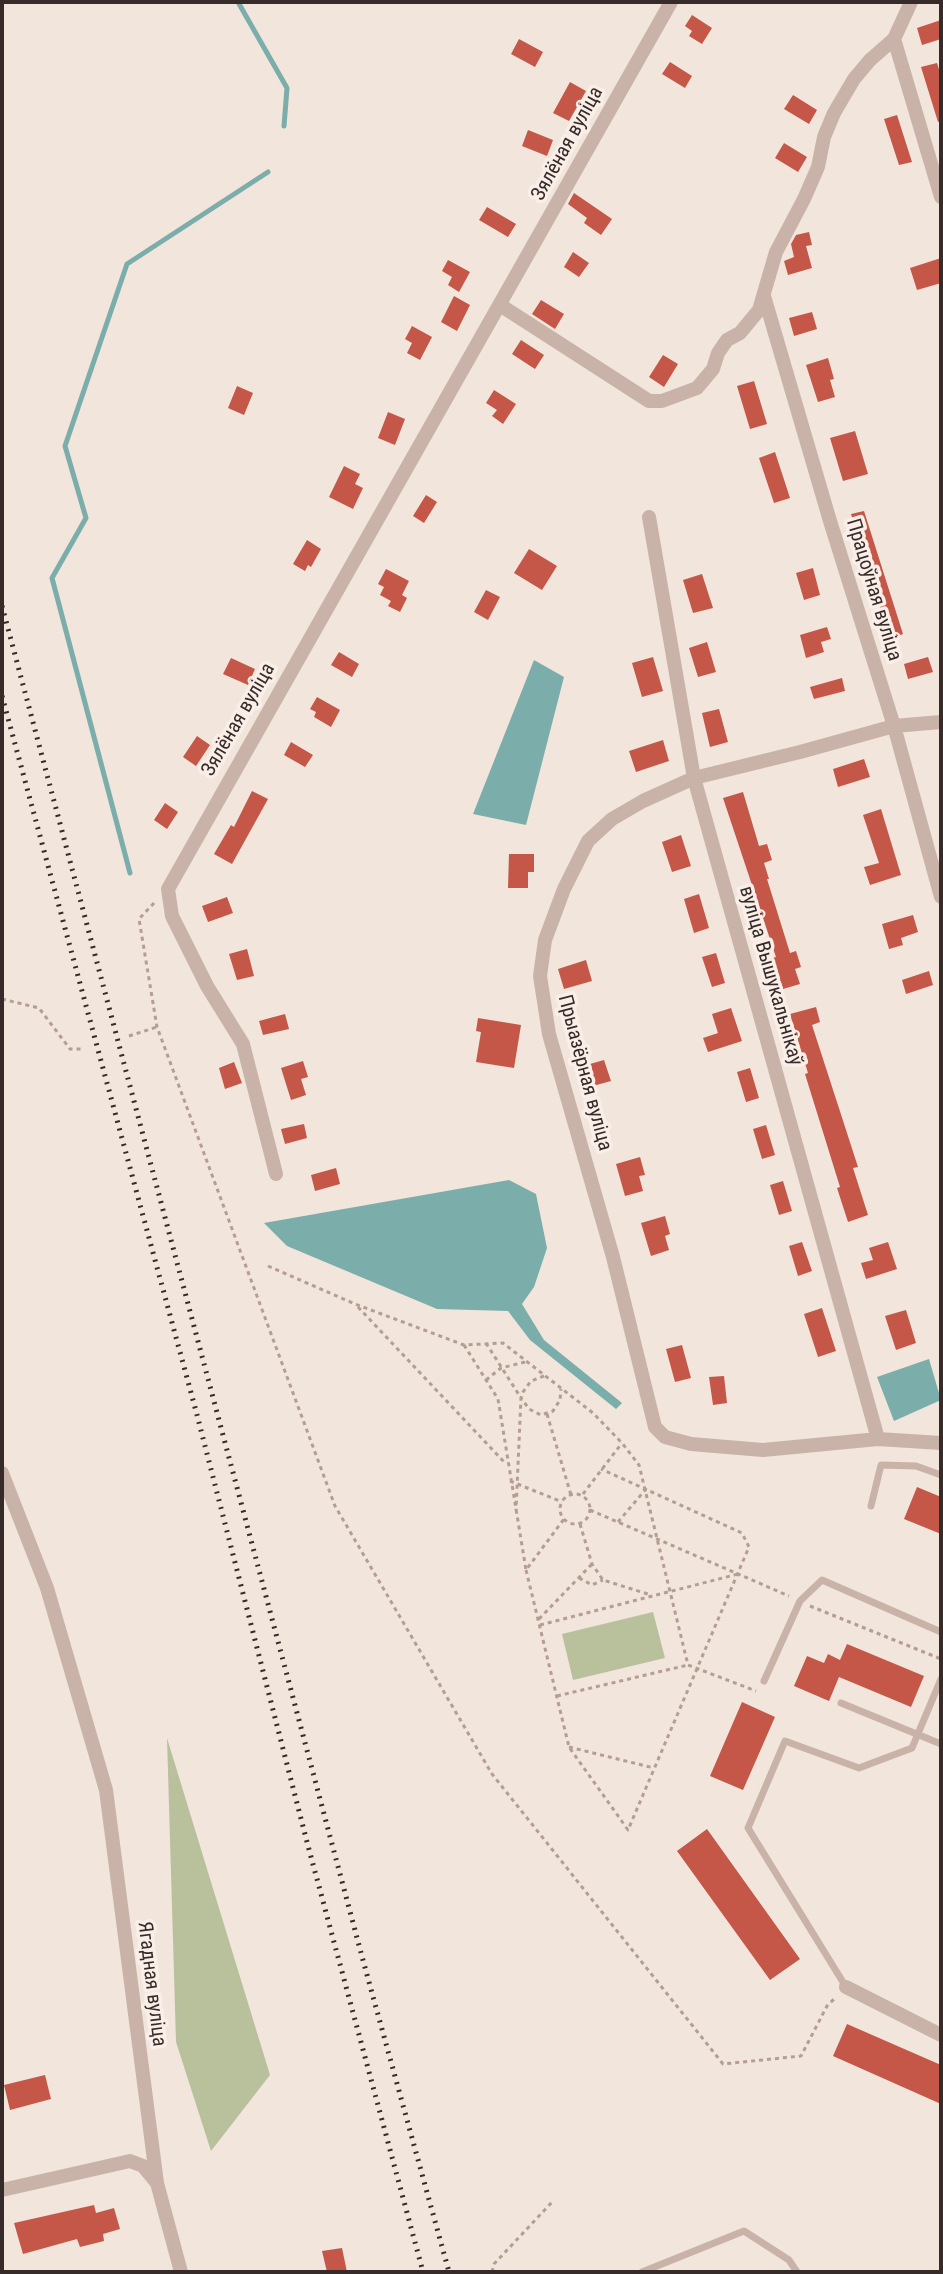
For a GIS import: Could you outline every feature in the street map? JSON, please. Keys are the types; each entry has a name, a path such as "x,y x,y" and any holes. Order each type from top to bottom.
{"street":[{"name":"Зялёная вуліца","path":"168,889 671,2"},
{"path":"500,305 649,401 662,401 697,388 713,369 718,353 727,340 750,323 764,296 776,252 818,167 824,137 834,113 854,79 894,39 911,2"},
{"path":"894,39 941,197"},
{"name":"Працоўная вуліца","path":"764,296 894,726 941,897"},
{"name":"вуліца Вышукальнікаў","path":"649,517 694,778 878,1439"},
{"name":"Прыазёрная вуліца","path":"878,1439 763,1450 691,1444 665,1437 655,1427 613,1257 549,1034 540,976 545,940 564,889 588,841 612,819 694,778 894,726 941,722"},
{"path":"168,889 172,916 207,986 243,1044 276,1174"},
{"path":"878,1439 941,1443"},
{"name":"Ягадная вуліца","path":"2,1473 47,1588 106,1790 157,2183 181,2272"},
{"path":"846,1987 941,2035"},
{"path":"2,2190 130,2161 143,2166 157,2183"}],"lane":[{"path":"871,1506 881,1465 916,1466 941,1475"},
{"path":"764,1681 800,1601 822,1580 941,1632"},
{"path":"846,1987 748,1828 785,1741 859,1768 912,1748 941,1679"},
{"path":"841,1703 941,1744"},
{"path":"642,2272 744,2231 789,2260 797,2272"}],"path":[{"path":"168,889 139,919 157,1027 335,1506 492,1774 723,2064 801,2056 827,2006 846,1987"},
{"path":"2,999 39,1008 70,1049 83,1049"},
{"path":"129,1036 157,1027"},
{"path":"268,1266 355,1304 464,1345 503,1343 593,1413 639,1465 688,1665"},
{"path":"355,1304 508,1466"},
{"path":"486,1343 524,1405 535,1413 547,1414 558,1406 561,1389"},
{"path":"464,1345 498,1399 526,1570 569,1747 628,1830 749,1547 742,1533 601,1469"},
{"path":"486,1380 501,1368 526,1362"},
{"path":"516,1517 521,1398 531,1381 544,1376"},
{"path":"547,1414 571,1495"},
{"path":"582,1496 622,1443"},
{"path":"510,1481 562,1502"},
{"path":"618,1522 646,1489"},
{"path":"571,1495 582,1496 587,1499 589,1516 580,1524 568,1523 561,1514 562,1502 571,1495"},
{"path":"590,1510 941,1659"},
{"path":"526,1570 564,1519"},
{"path":"580,1524 592,1564 603,1580 655,1597"},
{"path":"538,1619 592,1564"},
{"path":"540,1625 738,1574"},
{"path":"579,1578 592,1585 603,1580"},
{"path":"557,1696 688,1665 768,1696"},
{"path":"569,1747 654,1768"},
{"path":"492,2272 494,2264 554,2200"}],"green space":[{"path":"653,1612 665,1658 573,1680 562,1634"},
{"path":"167,1738 270,2075 211,2151 176,2042"}],"water":[{"path":"534,660 564,677 526,825 473,814"},
{"path":"509,1180 536,1194 547,1248 534,1287 522,1304 544,1340 622,1403 616,1409 530,1340 508,1311 437,1309 287,1246 264,1223"},
{"path":"929,1359 941,1400 894,1421 877,1377"}],"building":[{"path":"692,15 712,28 702,44 689,36 692,31 685,26"},
{"path":"941,20 941,39 922,45 917,28"},
{"path":"519,39 543,52 535,67 511,54"},
{"path":"670,62 692,76 685,88 662,74"},
{"path":"937,63 941,76 941,121 938,122 921,67"},
{"path":"570,82 586,91 569,121 553,113"},
{"path":"793,95 817,110 809,124 784,109"},
{"path":"897,115 912,162 899,165 884,119"},
{"path":"528,130 553,140 547,156 522,146"},
{"path":"784,143 807,157 798,172 775,158"},
{"path":"574,193 612,219 601,235 584,223 587,218 568,204"},
{"path":"487,207 516,224 508,237 479,220"},
{"path":"809,232 812,245 806,246 812,268 788,275 784,261 794,257 791,244 796,235"},
{"path":"573,252 589,263 579,277 564,267"},
{"path":"941,258 941,283 917,290 910,268"},
{"path":"448,260 470,272 459,292 448,285 452,277 442,271"},
{"path":"454,296 470,305 457,331 441,322"},
{"path":"541,300 564,314 555,329 532,314"},
{"path":"812,312 817,329 794,336 789,318"},
{"path":"412,326 432,337 420,360 407,353 412,343 405,339"},
{"path":"521,340 544,355 535,369 512,354"},
{"path":"663,355 678,364 664,387 649,377"},
{"path":"828,358 835,397 818,402 806,365"},
{"path":"754,381 767,424 750,429 737,386"},
{"path":"237,386 253,393 244,415 228,408"},
{"path":"494,390 516,404 503,424 492,416 497,410 486,403"},
{"path":"388,412 405,419 395,445 378,438"},
{"path":"855,431 868,474 843,481 830,438"},
{"path":"775,452 790,498 774,503 759,458"},
{"path":"344,466 360,474 355,484 363,488 353,509 329,497"},
{"path":"426,495 437,502 424,523 413,516"},
{"path":"864,511 903,634 890,639 851,514"},
{"path":"307,540 321,549 311,567 308,565 305,571 293,564"},
{"path":"529,549 557,566 542,590 514,573"},
{"path":"813,568 820,595 804,600 796,573"},
{"path":"386,569 409,581 402,595 407,598 400,612 388,606 391,601 380,595 384,587 378,584"},
{"path":"702,574 713,608 693,613 683,580"},
{"path":"486,590 500,597 488,620 474,612"},
{"path":"827,627 831,639 821,642 824,652 806,658 800,635"},
{"path":"707,642 716,672 698,677 689,648"},
{"path":"339,652 359,664 352,677 331,665"},
{"path":"653,657 663,691 642,697 632,663"},
{"path":"928,657 933,672 908,679 904,664"},
{"path":"231,658 255,669 248,685 223,674"},
{"path":"842,678 845,691 814,699 810,687"},
{"path":"317,697 340,710 331,727 314,717 316,712 310,709"},
{"path":"719,709 728,742 710,747 702,713"},
{"path":"197,736 210,745 196,766 183,757"},
{"path":"663,740 669,761 636,772 629,751"},
{"path":"291,742 313,755 305,767 284,755"},
{"path":"864,759 870,777 838,787 833,769"},
{"path":"252,791 268,799 232,864 214,854 231,825 234,827"},
{"path":"743,792 759,846 767,844 772,860 764,863 767,879 790,953 796,951 801,967 795,969 800,984 783,989 773,958 776,957 723,798"},
{"path":"165,803 178,812 167,829 154,820"},
{"path":"881,809 901,875 870,885 864,867 879,863 863,815"},
{"path":"681,835 691,866 672,872 662,842"},
{"path":"509,854 534,854 534,872 528,872 528,888 508,888"},
{"path":"699,894 709,928 694,933 684,899"},
{"path":"227,897 233,913 208,922 202,906"},
{"path":"913,915 918,932 901,938 903,945 889,949 882,924"},
{"path":"247,949 254,976 237,980 229,954"},
{"path":"716,953 725,983 712,987 702,957"},
{"path":"586,960 592,981 564,989 558,969"},
{"path":"929,971 933,985 906,994 902,980"},
{"path":"816,1007 820,1022 812,1025 858,1167 853,1168 868,1215 848,1222 790,1014"},
{"path":"731,1008 742,1041 708,1052 703,1038 718,1033 712,1014"},
{"path":"285,1014 289,1029 263,1035 259,1021"},
{"path":"478,1018 521,1025 514,1068 476,1062 481,1032 476,1031"},
{"path":"604,1060 611,1081 582,1089 576,1068"},
{"path":"303,1061 308,1077 301,1079 306,1095 291,1100 281,1068"},
{"path":"234,1062 242,1083 225,1089 219,1068"},
{"path":"750,1068 759,1098 746,1102 737,1072"},
{"path":"304,1124 307,1138 285,1144 281,1129"},
{"path":"766,1125 775,1155 762,1159 753,1129"},
{"path":"640,1157 645,1175 639,1176 643,1191 625,1196 616,1164"},
{"path":"336,1168 340,1184 315,1191 311,1175"},
{"path":"783,1181 792,1211 779,1215 770,1185"},
{"path":"665,1216 670,1234 665,1236 669,1250 651,1256 641,1223"},
{"path":"802,1242 812,1271 798,1276 789,1246"},
{"path":"888,1242 897,1269 866,1279 861,1263 873,1260 869,1248"},
{"path":"822,1308 836,1351 818,1357 804,1314"},
{"path":"906,1310 916,1343 896,1350 885,1316"},
{"path":"682,1345 691,1378 675,1382 666,1349"},
{"path":"724,1376 727,1403 713,1405 709,1377"},
{"path":"917,1487 941,1497 941,1534 904,1519"},
{"path":"847,1644 924,1676 911,1707 839,1677 829,1701 794,1686 807,1656 824,1663 828,1654 840,1660"},
{"path":"742,1702 775,1717 743,1790 710,1776"},
{"path":"707,1829 800,1959 770,1980 677,1851"},
{"path":"847,2024 941,2065 941,2104 833,2056"},
{"path":"45,2075 51,2099 10,2110 4,2085"},
{"path":"94,2205 96,2213 114,2208 120,2229 103,2234 104,2241 80,2247 77,2239 23,2254 14,2223"},
{"path":"342,2248 347,2272 327,2272 322,2251"}],"waterway":[{"path":"238,2 287,88 284,126"},
{"path":"130,873 52,578 86,518 65,446 127,264 268,172"}],"railway":[{"path":"2,606 449,2272"},
{"path":"2,696 196,1411 307,1842 423,2272"}]}
